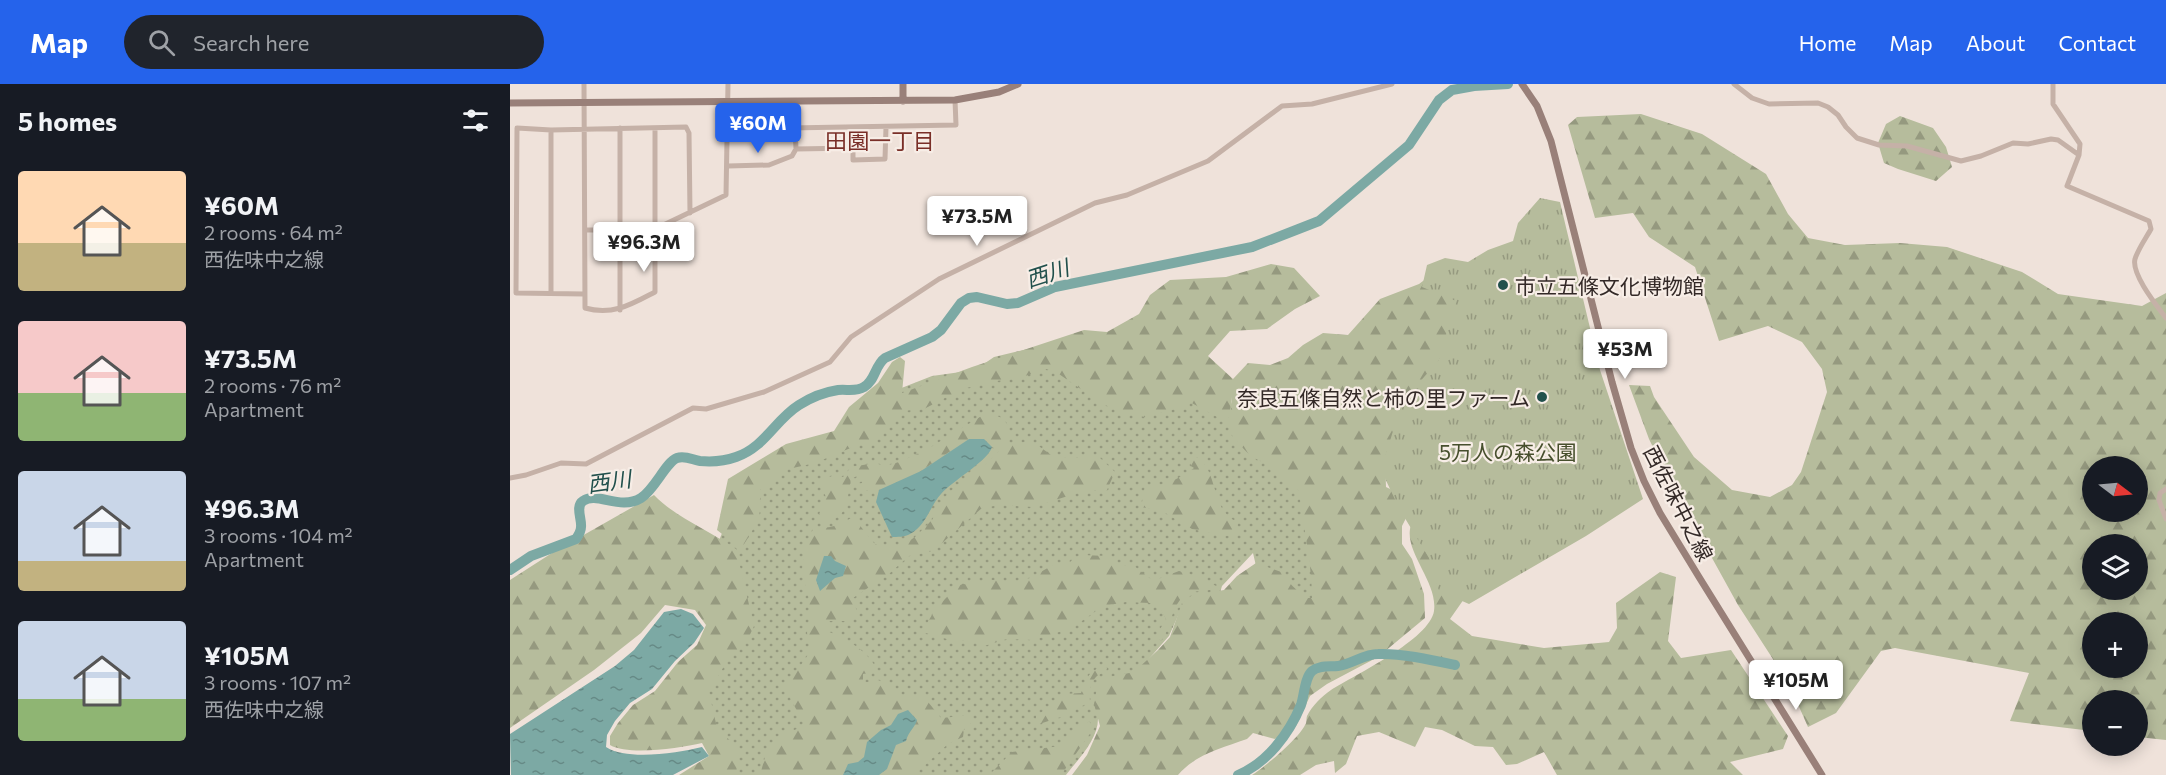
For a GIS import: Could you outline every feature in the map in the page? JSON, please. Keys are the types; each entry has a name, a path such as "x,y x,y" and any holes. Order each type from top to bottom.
{"main road":[{"path":"903,84 903,101"},
{"path":"510,103 955,100 999,92 1018,84"},
{"name":"西佐味中之線","path":"1525,87 1545,123 1551,141 1631,448 1660,513 1821,773"}],"street":[{"path":"584,84 585,308 621,310 655,292 655,128"},
{"path":"586,230 656,230 726,195 728,84"},
{"path":"510,478 561,463 586,464 693,408 706,409 764,392 830,362 851,337 939,279 1095,203 1127,195 1208,161 1282,106 1312,104 1392,84"},
{"path":"1734,84 1752,98 1769,104 1818,103 1828,107 1838,115 1857,138 1879,145 1907,146 1961,161 1981,156 2013,143 2028,144 2051,139 2058,140 2079,155"},
{"path":"2053,84 2053,104 2080,144 2079,155 2067,186 2149,221 2151,229 2134,260 2135,271 2166,318"},
{"path":"726,129 956,125 955,100"},
{"path":"584,294 516,293 517,128 551,130 686,127 689,133 690,213"},
{"path":"796,149 852,148 853,160 885,159 886,127"},
{"path":"620,128 621,310"},
{"path":"728,166 769,165 792,156 796,149 795,128"},
{"path":"551,130 551,293"},
{"path":"2166,489 2160,493 2159,500 2166,519"}],"green space":[{"path":"1641,114 1702,134 1766,174 1788,214 1808,238 1845,245 1900,243 1947,247 2022,272 2058,294 2142,306 2166,293 2166,740 2148,738 2148,690 2082,690 2082,730 2010,721 2029,673 1895,648 1881,651 1836,713 1808,727 1789,684 1738,605 1670,482 1649,439 1629,385 1650,386 1654,397 1694,457 1732,490 1770,497 1792,485 1801,472 1827,392 1822,369 1802,342 1768,326 1719,341 1695,267 1649,237 1633,213 1595,218 1568,125 1577,117"},
{"path":"1900,116 1933,128 1946,147 1952,167 1936,181 1884,163 1878,143 1886,124"},
{"name":"5万人の森公園","path":"1540,198 1560,202 1600,370 1643,499 1586,536 1469,604 1439,591 1429,558 1400,510 1381,470 1402,402 1439,360 1456,301 1422,287 1427,265 1445,258 1468,262 1488,250 1513,241 1518,223"},
{"path":"1271,264 1294,268 1320,296 1295,309 1267,329 1230,331 1208,356 1233,379 1248,363 1270,365 1288,358 1303,345 1323,333 1348,335 1380,299 1419,284 1431,275 1462,299 1459,324 1385,459 1386,487 1409,498 1408,514 1402,526 1402,544 1412,559 1424,594 1425,618 1378,657 1327,684 1310,696 1296,726 1275,739 1253,733 1247,739 1201,757 1178,775 1072,775 1087,755 1100,726 1094,704 1098,683 1105,678 1134,672 1158,650 1170,637 1182,603 1191,596 1224,590 1237,576 1256,563 1284,573 1303,598 1312,598 1309,558 1299,491 1270,463 1257,460 1247,452 1229,432 1232,397 1228,423 1190,402 1178,408 1145,417 1120,412 1101,403 1056,372 1046,369 1019,378 962,389 924,409 902,411 871,444 860,444 815,463 784,470 760,490 759,515 741,549 717,530 728,479 786,444 834,431 849,407 878,383 892,362 900,357 905,361 902,393 1084,330 1107,332 1139,314 1150,295 1170,280 1226,277"},
{"path":"1079,337 1224,384 1240,424 1304,484 1322,590 1307,609 1256,566 1253,553 1222,586 1219,596 1181,609 1169,636 1098,717 1092,741 1066,775 695,775 721,760 695,690 717,659 718,543 729,516 765,471 854,433 876,398 932,376 975,370 994,357"},
{"path":"988,412 1004,419 1009,428 1009,444 1027,442 1040,447 1054,457 1098,456 1115,472 1107,490 1087,490 1033,507 1000,505 982,508 933,551 909,556 890,573 853,598 857,612 849,621 829,621 826,631 853,644 871,660 875,666 874,672 863,674 863,683 878,680 896,688 896,696 924,697 941,718 973,715 970,726 964,729 963,737 948,744 914,775 760,775 767,750 778,736 805,726 785,688 812,649 807,633 810,614 809,599 802,572 804,549 814,527 830,527 853,517 874,543 885,550 892,546 900,547 915,537 932,520 945,497 957,485 972,477 999,451 984,439 952,450 921,471 879,490 863,490 855,484 862,483 863,477 857,476 851,479 846,503 840,515 835,519 816,522 826,497 822,489 823,480 834,475 843,477 851,467 875,463 885,466 899,462 926,450"},
{"path":"1192,457 1199,458 1205,465 1223,510 1238,522 1236,535 1224,536 1192,529 1162,511 1141,507 1145,487 1177,479 1188,472 1194,468 1190,461"},
{"path":"654,495 682,517 736,549 754,626 746,643 727,661 709,692 717,728 739,749 736,775 679,775 709,756 702,743 642,751 610,745 610,736 633,705 655,691 678,662 697,645 706,625 695,610 665,605 641,633 594,670 510,728 510,580 552,553"},
{"path":"1421,510 1464,599 1450,619 1472,636 1544,648 1609,642 1617,628 1616,603 1660,572 1676,577 1668,641 1681,658 1731,650 1788,736 1783,749 1730,762 1743,775 1557,775 1544,752 1517,764 1506,765 1493,747 1475,746 1442,730 1425,727 1415,747 1379,732 1357,736 1346,764 1335,773 1334,761 1316,765 1300,775 1252,775 1273,759 1302,731 1309,712 1324,695 1406,644 1429,622 1434,611 1434,600 1410,539 1410,529"},
{"path":"1082,555 1107,556 1116,566 1133,565 1149,578 1158,579 1179,571 1201,578 1218,587 1190,593 1182,598 1161,641 1156,636 1166,619 1161,609 1150,603 1126,602 1109,605 1072,628 1033,640 1007,639 984,646 974,641 954,641 922,632 936,608 959,585 993,580 1009,583 1030,578 1053,565 1067,565 1074,558"},
{"path":"1100,666 1107,668 1106,672 1094,679 1090,702 1061,717 1036,725 1036,716 1055,704 1064,694 1081,693 1089,675"},
{"path":"1089,721 1094,728 1061,775 989,775 1012,752 1061,746"}],"water":[{"path":"969,439 984,439 992,447 989,453 941,494 920,526 906,536 892,537 876,502 879,490 921,471"},
{"path":"824,556 831,556 835,561 846,566 843,576 835,578 820,591 816,580"},
{"path":"681,609 693,614 704,628 694,643 675,661 652,689 630,703 615,721 607,735 606,747 626,754 639,755 680,752 702,747 709,756 673,775 511,775 510,734 615,666 634,650 664,612"},
{"path":"908,710 917,720 916,723 906,741 896,745 887,769 879,775 843,775 848,764 858,762 864,757 867,742 891,725 898,714"}],"waterway":[{"name":"西川","path":"510,570 531,556 576,539 581,529 579,506 583,501 595,498 625,503 641,498 677,458 686,457 709,461 736,457 755,447 783,418 803,402 828,392 864,387 871,381 885,358 932,337 941,330 961,303 969,298 977,297 1007,304 1018,303 1055,287 1252,247 1319,221 1409,145 1439,100 1452,90 1508,84"},
{"path":"1238,775 1249,770 1268,755 1283,737 1301,705 1308,678 1315,669 1343,665 1378,654 1406,656 1455,665"}],"place":[{"name":"市立五條文化博物館","path":"1503,285"},
{"name":"奈良五條自然と柿の里ファーム","path":"1542,397"}],"district":[{"name":"田園一丁目","path":"880,140"}]}
